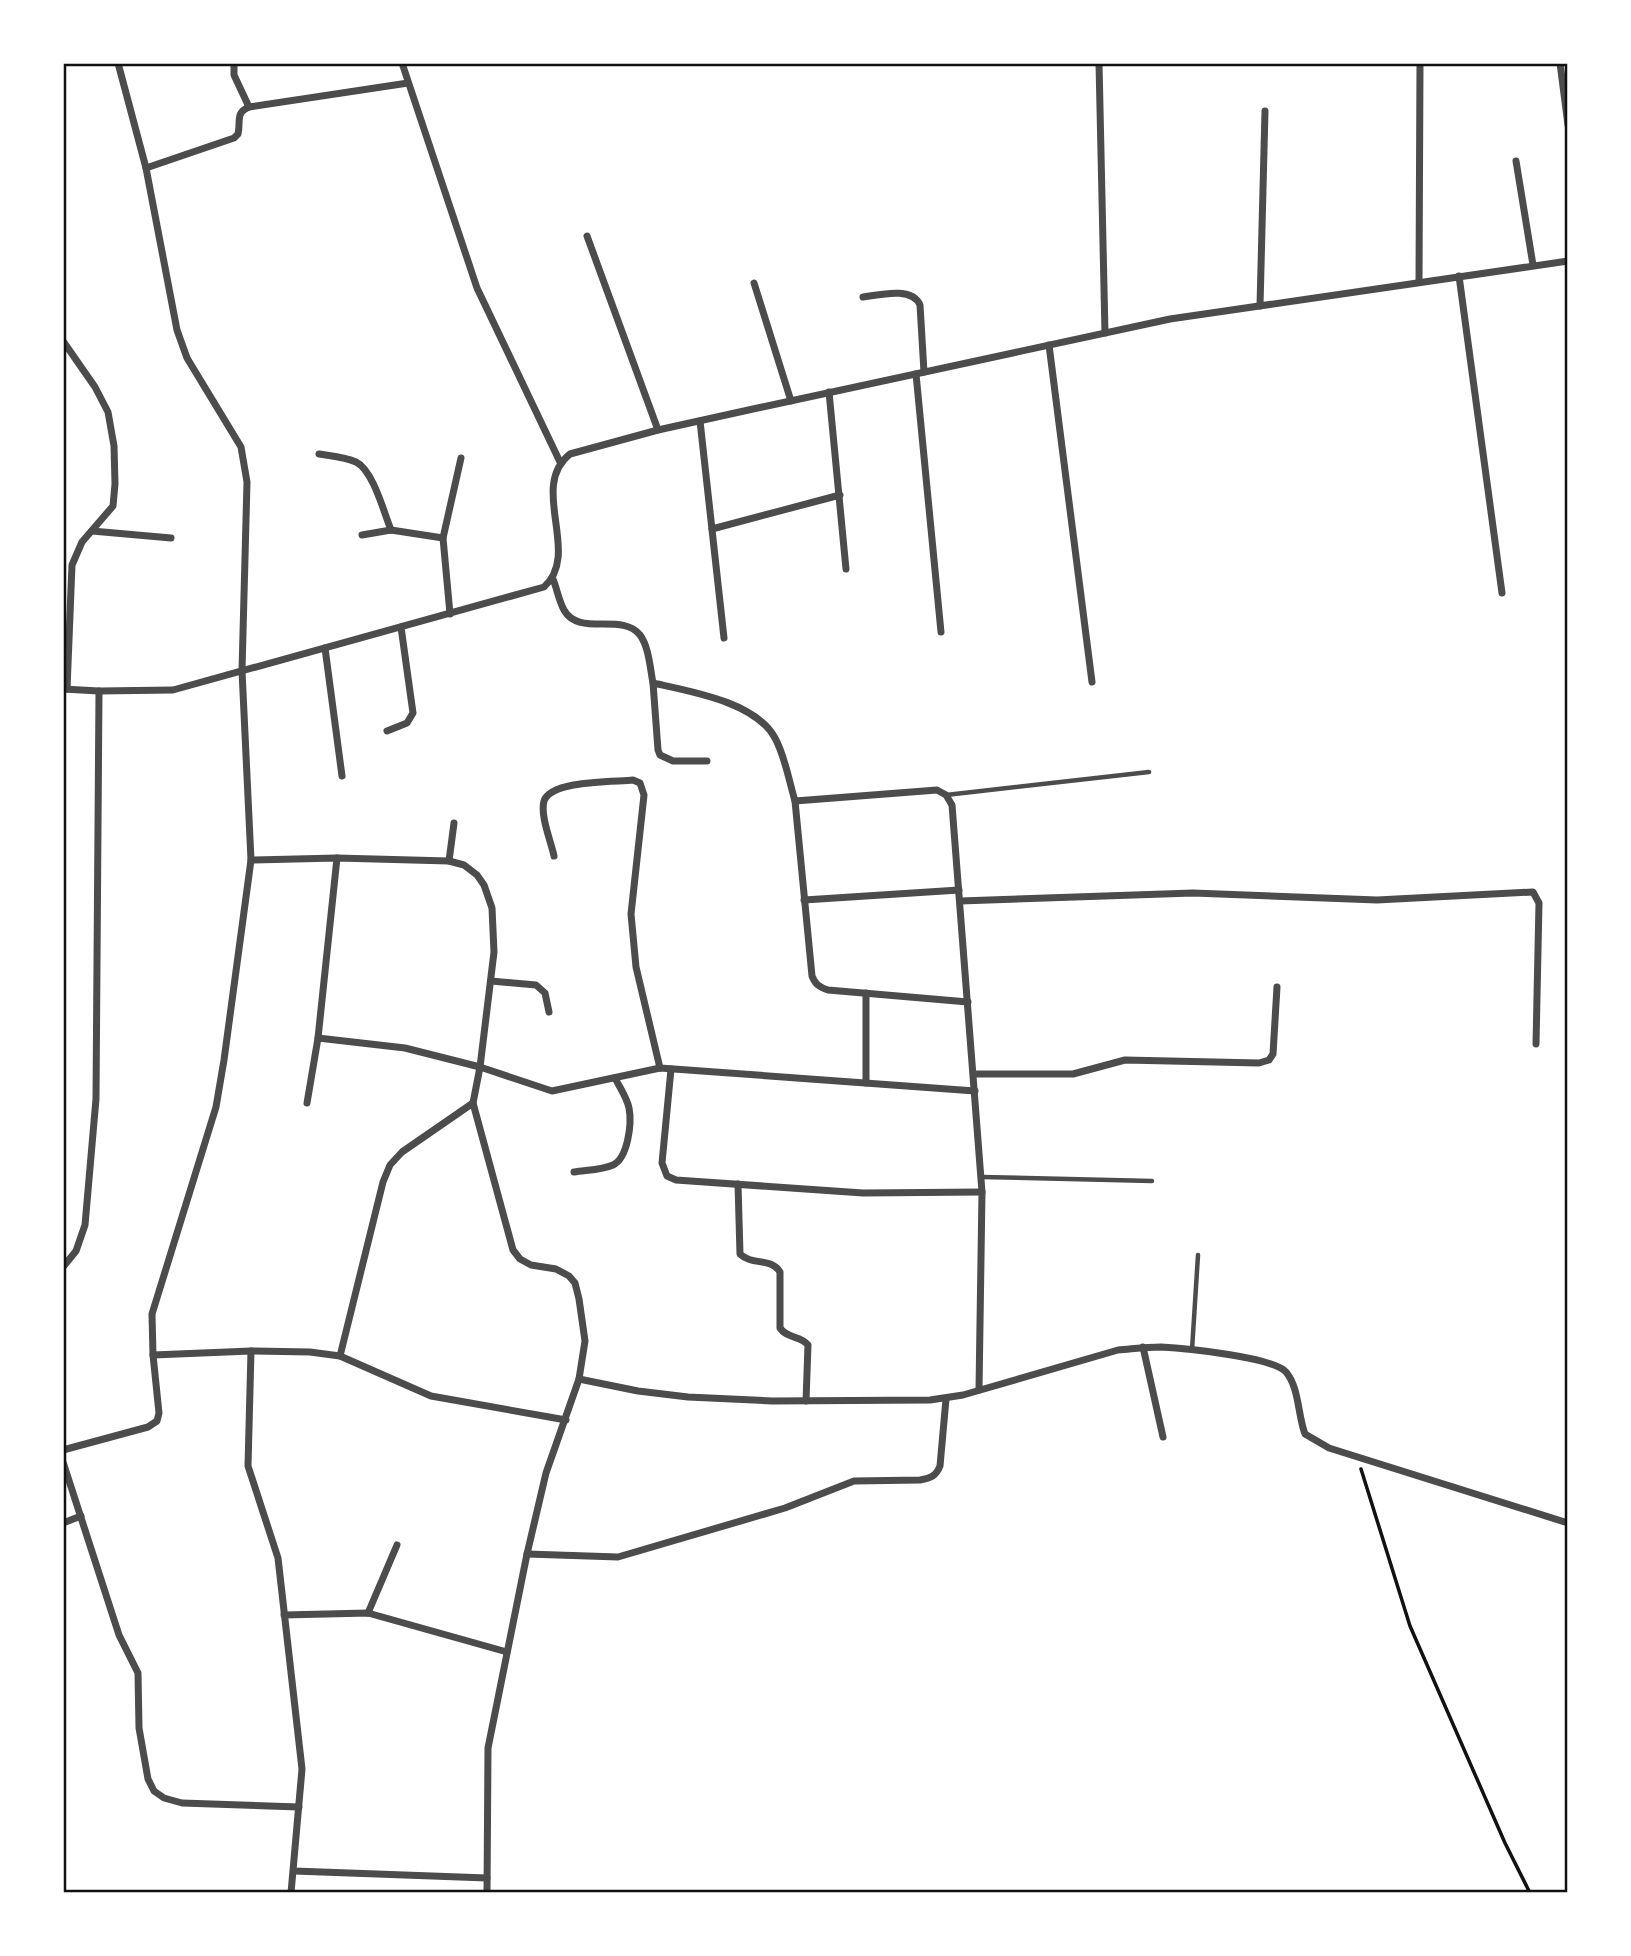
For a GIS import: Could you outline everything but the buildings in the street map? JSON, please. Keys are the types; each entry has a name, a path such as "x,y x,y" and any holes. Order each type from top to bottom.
{"street":[{"path":"63,1450 148,1427 157,1421 159,1413 152,1325 154,1304 216,1107 251,860 242,671 247,482 245,460 231,429 187,358 177,330 146,168 118,63"},
{"path":"234,63 234,75 249,107"},
{"path":"402,63 477,288 560,462"},
{"path":"1099,63 1105,333"},
{"path":"1419,282 1420,63"},
{"path":"1560,63 1568,125"},
{"path":"146,168 234,138 238,134 239,116 249,107 408,83"},
{"path":"1260,306 1265,111"},
{"path":"1516,160 1533,265"},
{"path":"587,236 658,430"},
{"path":"63,341 95,387 108,412 112,428 115,495 113,506 82,542 72,565 65,689 173,690 544,587 553,579 559,566 553,488 555,472 560,462 570,454 658,430 1170,319 1568,261"},
{"path":"1459,276 1502,593"},
{"path":"754,283 791,401"},
{"path":"863,297 911,294 917,298 920,305 920,373 941,632"},
{"path":"1049,345 1092,682"},
{"path":"829,393 846,569"},
{"path":"699,421 724,638"},
{"path":"319,454 354,461 363,466 391,530"},
{"path":"450,614 443,538 461,458"},
{"path":"712,529 839,495"},
{"path":"362,535 391,530 443,538"},
{"path":"92,531 171,538"},
{"path":"553,579 564,610 570,618 580,622 623,626 634,629 642,637 653,683 660,755 673,761 707,761"},
{"path":"387,731 407,723 413,713 401,627"},
{"path":"325,648 342,776"},
{"path":"653,683 715,699 755,717 768,726 777,741 795,801 814,982 828,990 968,1002"},
{"path":"63,1267 76,1251 85,1226 96,1099 99,691"},
{"path":"554,856 544,812 547,796 570,785 633,780 640,783 644,796 631,914 636,967 660,1068"},
{"path":"795,801 937,790 946,795 952,805 982,1192 979,1390"},
{"path":"449,860 454,822"},
{"path":"307,1103 318,1038 337,858"},
{"path":"251,860 449,860 464,865 477,875 484,885 495,926 491,981 473,1103 513,1250 520,1259 531,1265 556,1269 575,1283 584,1341 579,1379 546,1473 488,1748 487,1893"},
{"path":"804,901 959,890"},
{"path":"960,901 1193,893 1389,900 1533,892 1539,903 1535,1045"},
{"path":"491,981 536,985 545,993 549,1012"},
{"path":"974,1074 1073,1074 1125,1060 1259,1063 1269,1060 1273,1054 1277,986"},
{"path":"866,993 866,1083"},
{"path":"318,1038 405,1048 480,1067 552,1091 660,1068 975,1091"},
{"path":"671,1069 663,1170 667,1176 676,1180 863,1193 982,1192"},
{"path":"574,1172 612,1166 624,1154 630,1111 615,1078"},
{"path":"340,1356 383,1182 390,1165 402,1152 473,1103"},
{"path":"738,1184 740,1254 751,1261 777,1266 780,1272 779,1328 783,1333 804,1340 808,1345 806,1401"},
{"path":"579,1379 660,1394 772,1401 946,1399 1086,1358 1143,1347 1192,1350 1267,1362 1282,1368 1293,1385 1306,1434 1329,1448 1568,1523"},
{"path":"1143,1347 1163,1437"},
{"path":"153,1354 251,1351 310,1352 340,1356 431,1395 566,1420"},
{"path":"251,1351 248,1466 278,1558 302,1769 292,1893"},
{"path":"527,1554 618,1558 785,1508 854,1481 931,1478 940,1466 946,1399"},
{"path":"63,1462 119,1635 138,1673 139,1728 148,1779 155,1791 164,1798 182,1802 299,1807"},
{"path":"63,1522 81,1516"},
{"path":"368,1613 397,1545"},
{"path":"284,1615 368,1613 507,1651"},
{"path":"293,1871 487,1878"}],"lane":[{"path":"946,795 1149,772"},
{"path":"981,1177 1152,1181"},
{"path":"1192,1350 1198,1255"}],"path":[{"path":"1357,1457 1410,1626 1505,1843 1531,1893"}]}
